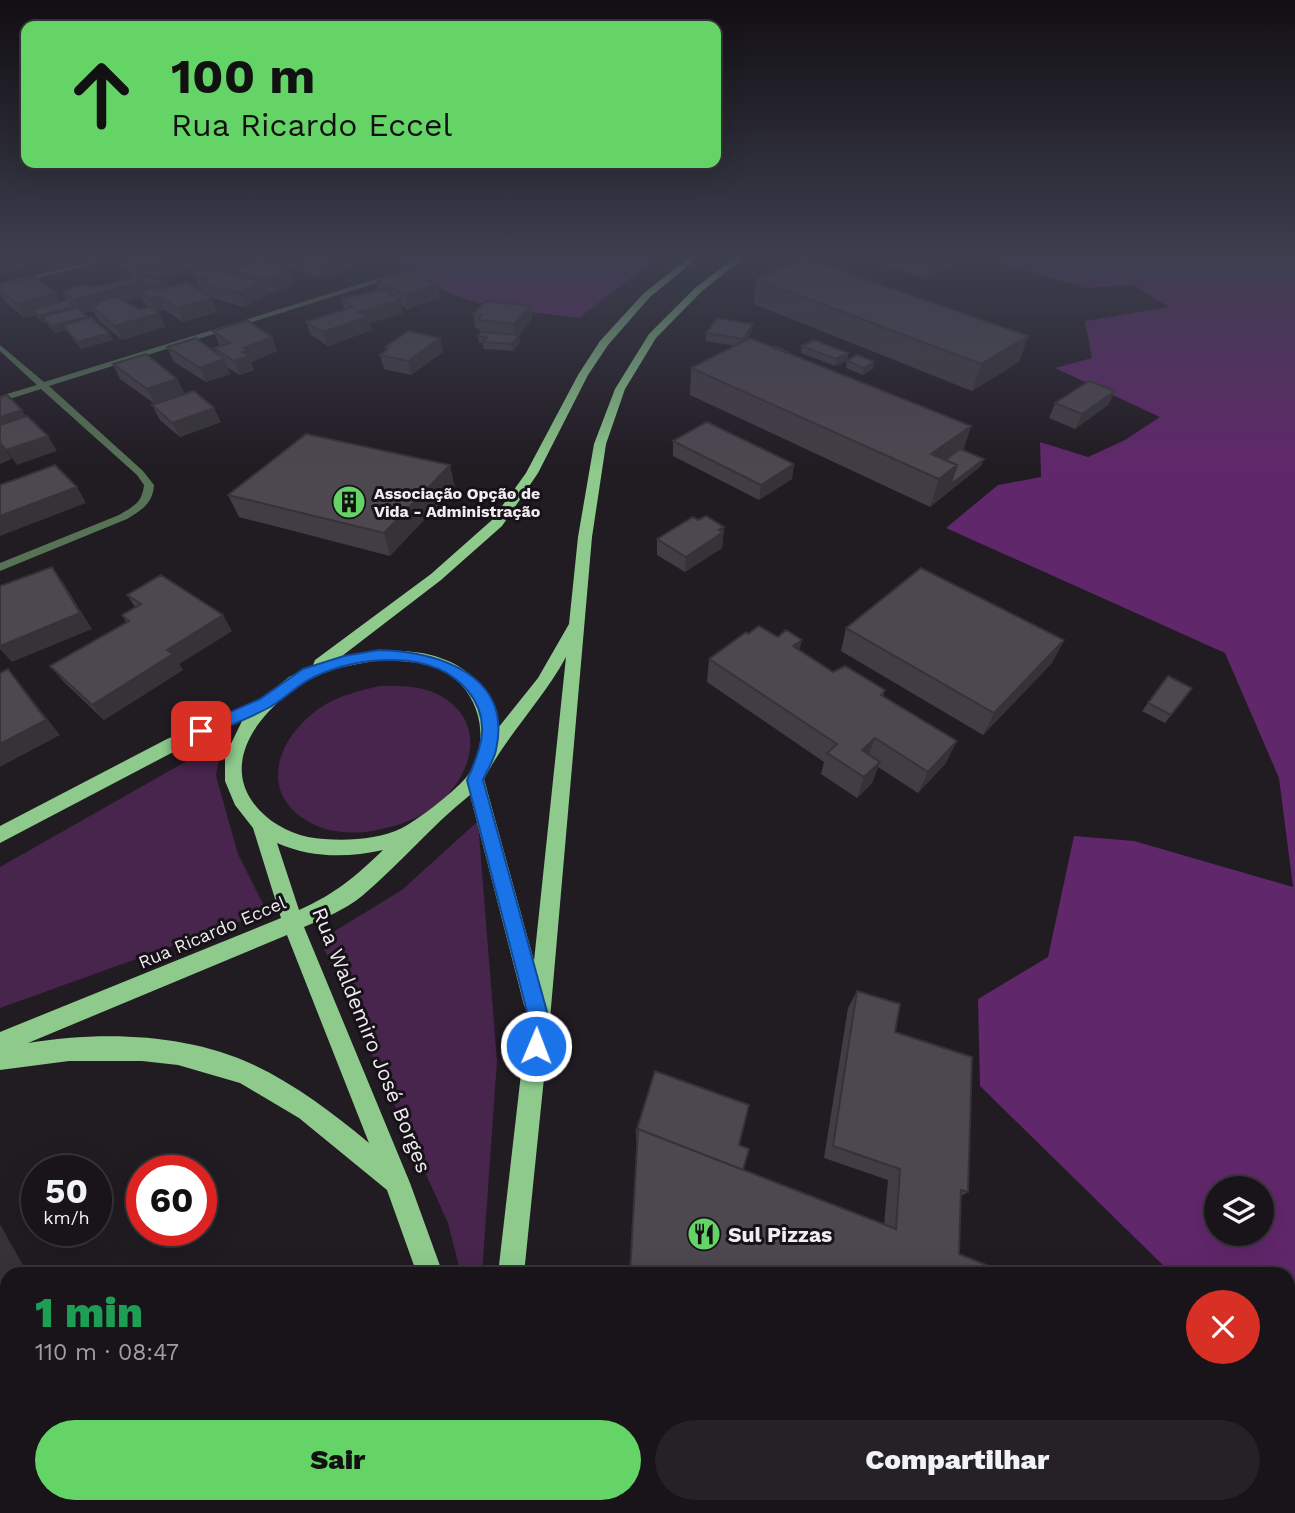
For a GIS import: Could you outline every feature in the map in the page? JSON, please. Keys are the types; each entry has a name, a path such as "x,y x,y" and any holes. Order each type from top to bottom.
{"main road":[{"path":"0,835 173,744 266,703 436,577 496,523 532,473 578,385 604,343 619,327"},
{"path":"512,1267 592,483 600,444 620,388 652,336 661,327"},
{"path":"266,703 242,733 232,767 239,800 262,826 292,843 333,849 377,844 419,828 475,780 488,751 544,682 577,622"},
{"path":"308,673 344,661 379,655 412,656 442,664 466,679 483,699 491,723 488,751"},
{"path":"475,780 539,1019"},
{"name":"Rua Waldemiro José Borges","path":"262,826 293,923 397,1183 427,1267"},
{"name":"Rua Ricardo Eccel","path":"0,1043 336,903 355,890 419,828"},
{"path":"0,1059 30,1053 98,1049 166,1051 233,1068 285,1095 328,1125 397,1183"}],"street":[{"path":"0,399 232,327"},
{"path":"0,347 140,473 149,485 149,497 123,517 0,567"}],"shaded area":[{"path":"1086,327 1295,327 1295,1267 1165,1267 980,1086 978,999 1048,957 1074,836 1134,841 1293,887 1279,778 1225,653 946,528 998,485 1041,477 1040,442 1088,457 1125,440 1160,417 1055,368 1092,358"},
{"path":"379,686 423,689 437,694 455,706 466,721 470,738 469,756 463,773 439,804 404,823 357,832 335,831 315,825 296,813 285,799 279,784 278,768 283,751 304,721 320,708 341,697"},
{"path":"222,741 216,776 238,854 267,912 0,1008 0,867"},
{"path":"478,821 497,1061 482,1267 459,1267 448,1223 320,940 402,890"}],"building":[{"path":"64,327 102,327 109,333 77,342"},
{"path":"227,327 257,327 272,337 244,348 247,350 242,352 249,356 234,361 214,348 230,343 213,331"},
{"path":"314,327 339,327 323,332"},
{"path":"711,327 751,327 743,339 706,333"},
{"path":"882,327 1001,327 1028,336 981,364"},
{"path":"408,331 440,338 408,361 380,355 389,348 385,347"},
{"path":"481,332 519,335 512,344 483,342 487,337 478,336"},
{"path":"196,338 224,359 200,368 167,347"},
{"path":"750,338 971,426 931,454 957,465 939,479 691,368"},
{"path":"814,340 848,353 836,359 802,346"},
{"path":"146,354 177,379 147,389 113,364"},
{"path":"857,355 874,362 864,368 847,361"},
{"path":"1089,381 1115,391 1082,414 1055,403"},
{"path":"194,391 214,408 172,423 152,405"},
{"path":"7,395 22,410 0,417 0,397"},
{"path":"27,416 48,436 6,450 0,445 0,425"},
{"path":"707,422 794,464 761,485 673,441"},
{"name":"Associação Opção de Vida - Administração","path":"306,434 450,465 384,533 228,495"},
{"path":"960,449 984,459 950,485 957,465 945,460"},
{"path":"55,465 77,487 0,516 0,485"},
{"path":"706,516 724,527 719,530 723,532 686,557 657,539 693,517 698,520"},
{"path":"52,567 80,613 0,646 0,586"},
{"path":"921,568 1064,640 994,713 846,628"},
{"path":"161,575 223,615 167,650 173,654 92,705 50,666 129,621 122,615 141,604 127,595"},
{"path":"759,626 778,637 786,630 802,640 793,646 833,672 845,666 885,690 881,695 957,741 928,772 875,738 862,750 880,762 864,777 827,753 837,744 709,659 746,632 748,634"},
{"path":"8,669 46,720 0,744 0,673"},
{"path":"1168,676 1192,688 1171,715 1148,703"},
{"path":"857,991 900,1004 895,1032 972,1057 968,1192 961,1190 959,1254 992,1267 630,1267 638,1129 896,1229 900,1169 833,1146"},
{"path":"655,1071 749,1105 739,1145 749,1149 743,1170 638,1129 638,1133 636,1132"}],"place":[{"name":"Associação Opção de Vida - Administração","path":"349,502"},
{"name":"Sul Pizzas","path":"704,1234"}],"route":[{"path":"201,731 266,703 308,673 344,661 379,655 412,656 442,664 466,679 483,699 491,723 488,751 475,780 539,1019 536,1046"}]}
